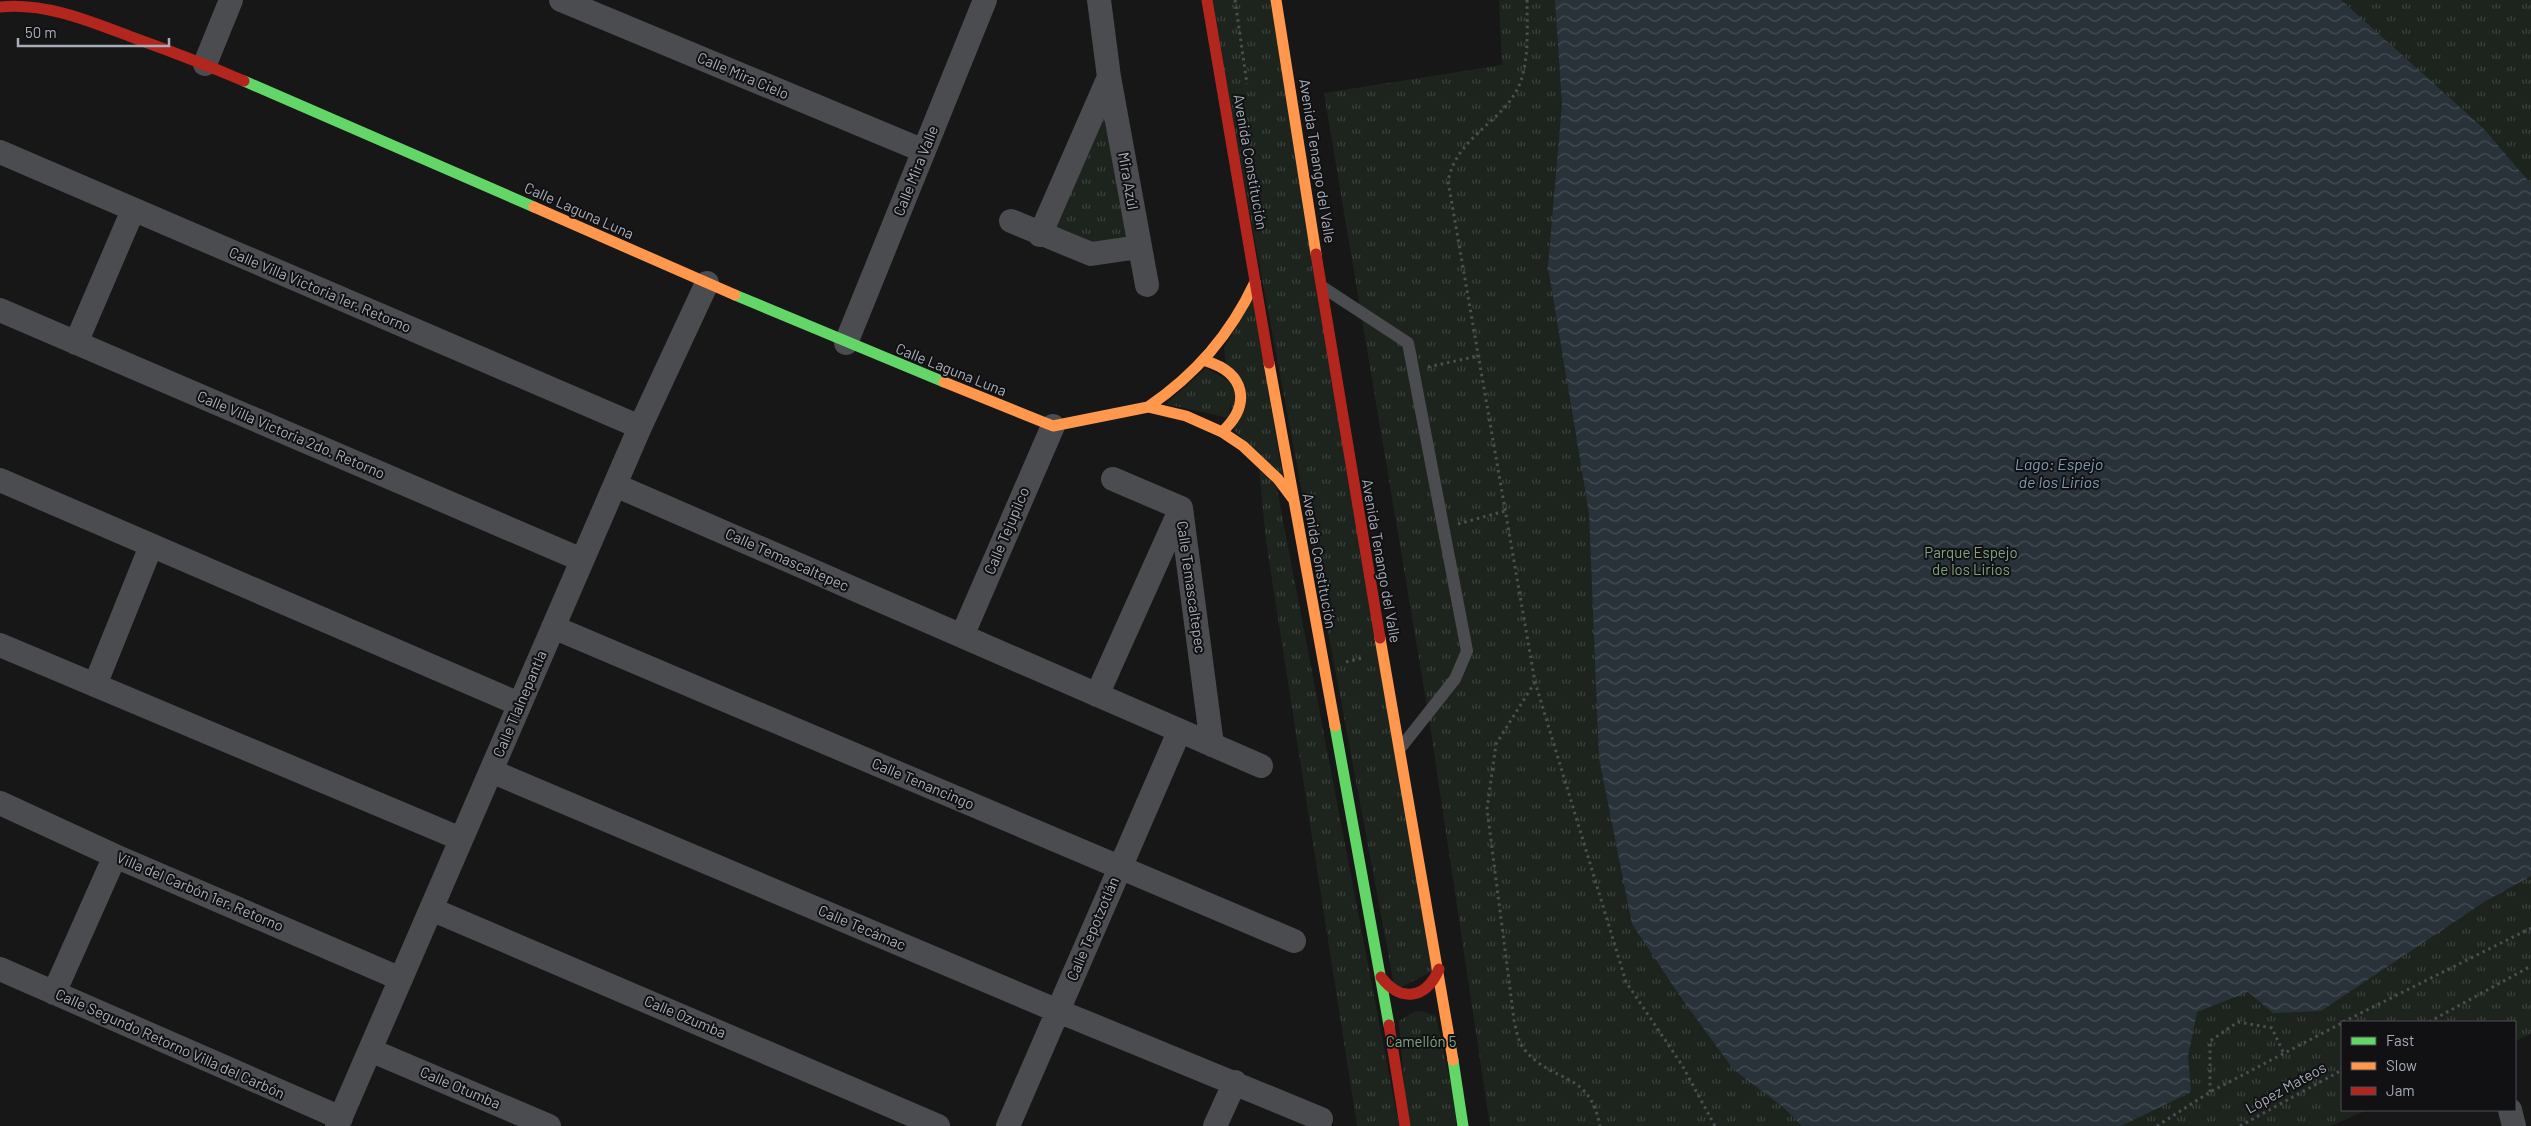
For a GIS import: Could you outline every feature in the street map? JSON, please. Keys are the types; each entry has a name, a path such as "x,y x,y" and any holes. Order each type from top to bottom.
{"main road":[{"name":"Avenida Constitución","path":"1207,0 1293,499 1381,977 1405,1126"},
{"name":"Avenida Tenango del Valle","path":"1276,0 1382,654 1439,969 1463,1126"},
{"name":"Calle Laguna Luna","path":"0,7 17,5 54,11 89,21 205,64 846,343 1052,426"},
{"path":"1052,426 1148,407 1169,394 1206,361 1234,323 1255,282"},
{"path":"1206,361 1224,367 1232,373 1240,390 1240,410 1230,426 1222,432"},
{"path":"1148,407 1186,416 1222,432 1261,462 1293,499"},
{"path":"1381,977 1393,991 1411,995 1419,994 1432,984 1439,969"},
{"path":"1430,1011 1437,1014 1448,1025"},
{"path":"1391,1036 1399,1020"}],"street":[{"path":"205,64 231,0"},
{"name":"Calle Mira Cielo","path":"561,0 924,151"},
{"name":"Calle Mira Valle","path":"846,343 986,0"},
{"name":"Mira Azúl","path":"1099,0 1109,77 1147,285"},
{"path":"1040,235 1109,77"},
{"name":"Calle Villa Victoria 1er. Retorno","path":"0,152 640,427"},
{"path":"76,343 133,210"},
{"path":"1011,221 1040,235 1091,254 1139,247"},
{"name":"Calle Tlalnepantla","path":"339,1122 640,427 707,283"},
{"name":"Calle Villa Victoria 2do. Retorno","path":"0,310 582,560"},
{"name":"Calle Tejupilco","path":"962,636 1052,426"},
{"path":"1113,479 1181,508"},
{"path":"0,480 520,704"},
{"name":"Calle Temascaltepec","path":"615,485 1178,732 1212,745 1181,508"},
{"name":"Calle Temascaltepec","path":"1097,695 1181,508"},
{"path":"95,685 151,546"},
{"name":"Calle Tenancingo","path":"553,627 1294,941"},
{"path":"0,645 461,839"},
{"name":"Calle Tepotzotlán","path":"1008,1126 1178,732"},
{"path":"1212,745 1261,766"},
{"name":"Calle Tecámac","path":"491,771 1058,1011 1235,1082 1321,1119"},
{"name":"Villa del Carbón 1er. Retorno","path":"0,804 115,856 401,979"},
{"path":"54,993 115,856"},
{"name":"Calle Ozumba","path":"431,908 938,1126"},
{"name":"Calle Segundo Retorno Villa del Carbón","path":"0,969 339,1122"},
{"name":"Calle Otumba","path":"370,1050 549,1126"},
{"path":"1215,1126 1235,1082"},
{"path":"2510,1111 2514,1126"}],"lane":[{"path":"1322,287 1408,343 1467,651 1455,679 1399,750"}],"path":[{"path":"1527,0 1527,46 1522,78 1506,106 1461,150 1452,164 1448,181 1535,682 1626,982 1682,1064 1715,1126"},
{"path":"1412,370 1478,356"},
{"path":"1443,528 1505,511"},
{"path":"1324,668 1382,654"},
{"path":"1535,682 1496,744 1487,809 1514,1020 1522,1048 1538,1063 1583,1088 1597,1109 1600,1126"},
{"path":"2345,1021 2531,928"},
{"path":"2431,1021 2531,966"},
{"path":"2210,1092 2210,1042 2238,1022 2272,1028 2283,1052"},
{"path":"2157,1126 2210,1092 2341,1023"},
{"name":"López Mateos","path":"2240,1126 2341,1071"}],"green space":[{"path":"1210,0 1272,0 1437,969 1395,990"},
{"name":"Lago: Espejo de los Lirios","path":"1499,0 2531,0 2531,1034 2516,1041 2516,1021 2341,1021 2341,1111 2365,1111 2331,1126 1490,1126 1428,712 1324,93 1502,65"},
{"path":"1108,92 1134,243 1092,250 1047,234"},
{"path":"1253,299 1283,479 1234,430 1224,348"},
{"path":"1206,368 1232,383 1229,418 1166,404"},
{"path":"1259,467 1276,484 1399,1126 1357,1126 1266,541"},
{"name":"Camellón 5","path":"1421,1011 1436,1016 1460,1126 1407,1126 1399,1021 1414,1012"}],"water":[{"name":"Lago: Espejo de los Lirios","path":"1555,0 2341,0 2483,128 2531,184 2531,876 2484,902 2321,1011 2273,1013 2248,992 2197,1012 2188,1056 2191,1092 2121,1126 1802,1126 1783,1107 1733,1069 1680,996 1632,924 1599,758 1589,513 1548,267 1562,104"}],"traffic: fast":[{"path":"244,81 534,207"},
{"path":"735,295 944,382"},
{"path":"1335,726 1389,1025"},
{"path":"1453,1060 1463,1126"}],"traffic: slow":[{"path":"1276,0 1316,254"},
{"path":"534,207 735,295"},
{"path":"1148,407 1181,381 1210,352 1234,319 1255,282"},
{"path":"1206,361 1219,366 1229,373 1236,381 1240,390 1238,411 1222,432"},
{"path":"1269,363 1335,726"},
{"path":"944,382 1053,426 1148,407 1186,416 1222,432 1243,446 1278,479 1293,499"},
{"path":"1380,638 1453,1060"}],"traffic: jam":[{"path":"1207,0 1269,363"},
{"path":"0,7 18,6 70,15 164,49 244,81"},
{"path":"1316,254 1380,638"},
{"path":"1381,977 1397,991 1413,994 1427,987 1439,969"},
{"path":"1389,1025 1405,1126"}],"park label":[{"name":"Parque Espejo de los Lirios","path":"1971,562"}]}
